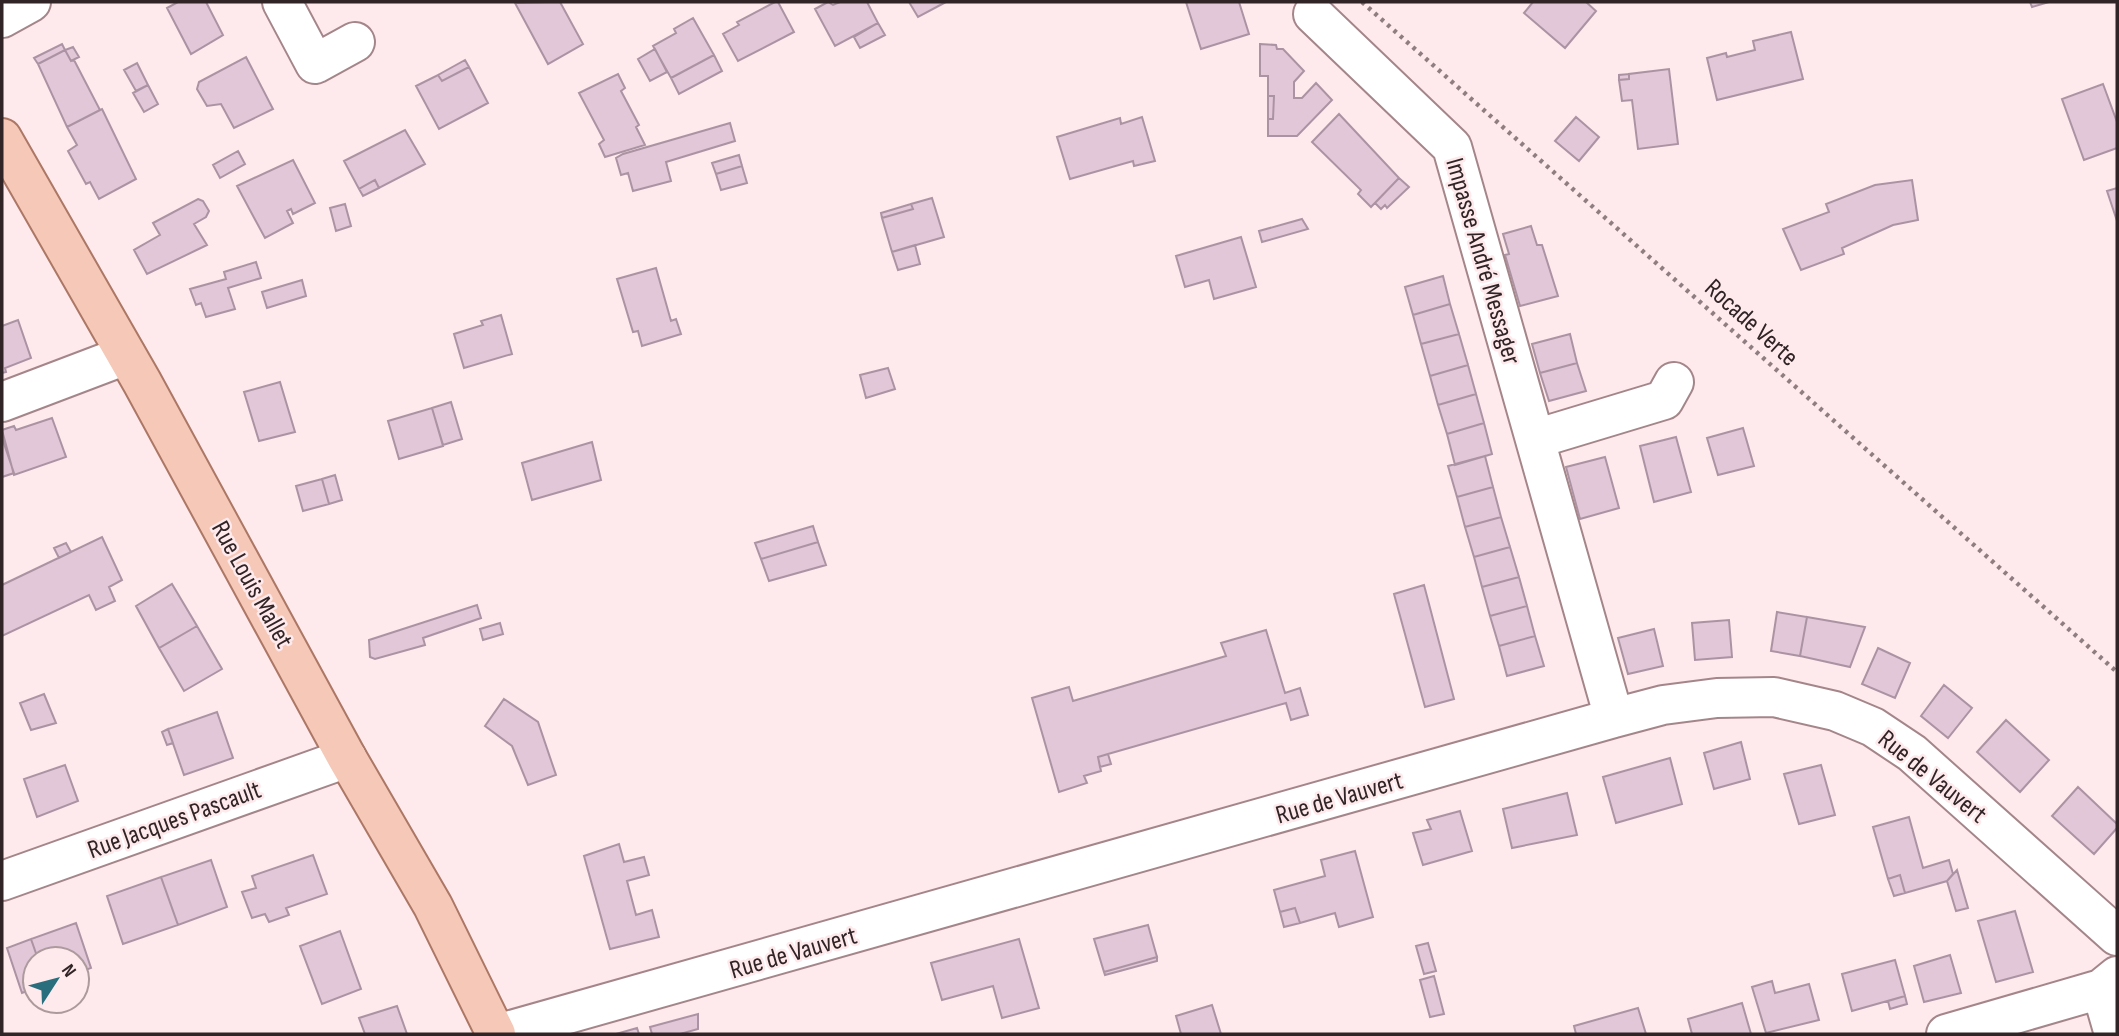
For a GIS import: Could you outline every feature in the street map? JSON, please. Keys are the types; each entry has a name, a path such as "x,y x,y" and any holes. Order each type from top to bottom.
{"main road":[{"name":"Rue Louis Mallet","path":"2,138 126,355 347,758 433,906 497,1034"}],"street":[{"path":"2,18 31,2"},
{"path":"282,2 315,64 355,42"},
{"name":"Impasse André Messager","path":"1313,14 1446,138 1452,147 1614,718"},
{"path":"2,402 126,355"},
{"path":"1535,439 1664,400 1674,382"},
{"name":"Rue de Vauvert","path":"497,1034 1614,718 1663,705 1717,698 1774,697 1835,711 1874,727 1912,753 2117,936"},
{"name":"Rue Jacques Pascault","path":"2,881 347,758"},
{"path":"1947,1034 2109,982 2114,1034"}],"path":[{"name":"Rocade Verte","path":"1362,2 2117,672"}],"building":[{"path":"178,2 206,2 223,35 191,54 167,8"},
{"path":"560,2 583,44 548,64 515,3"},
{"path":"778,2 794,32 738,61 723,34 739,25 737,22"},
{"path":"828,2 833,5 840,2 867,2 878,23 835,46 815,9"},
{"path":"909,2 946,2 918,17"},
{"path":"1186,2 1239,2 1249,34 1201,49"},
{"path":"1533,2 1586,2 1596,11 1565,48 1524,13"},
{"path":"2030,2 2049,2 2032,7"},
{"path":"693,18 714,55 671,78 653,46 676,33 674,29"},
{"path":"878,23 885,35 860,48 854,37"},
{"path":"1791,32 1803,79 1717,100 1707,58 1726,53 1727,57 1755,50 1753,41"},
{"path":"62,44 65,50 38,64 34,58"},
{"path":"1260,44 1276,45 1277,49 1283,49 1304,71 1294,82 1294,98 1302,98 1316,83 1332,100 1297,136 1268,136 1268,119 1273,119 1274,96 1268,96 1268,76 1260,76"},
{"path":"73,47 79,57 71,61 65,50"},
{"path":"655,49 667,72 650,81 638,59"},
{"path":"65,50 71,61 74,60 100,110 67,127 38,64"},
{"path":"714,55 722,71 679,94 671,78"},
{"path":"246,57 273,109 234,128 221,104 207,106 197,89 199,82"},
{"path":"465,60 469,67 442,81 438,75"},
{"path":"137,63 148,85 136,91 124,70"},
{"path":"469,67 488,103 439,129 416,86 438,75 442,81"},
{"path":"1669,69 1678,144 1638,149 1632,100 1622,101 1619,80 1629,79 1629,74"},
{"path":"618,74 625,88 621,91 639,125 636,127 645,145 605,157 599,144 604,140 579,93"},
{"path":"1629,74 1629,79 1619,80 1619,75"},
{"path":"2103,84 2117,122 2117,148 2084,160 2062,99"},
{"path":"148,85 158,104 144,112 133,93"},
{"path":"1268,96 1274,96 1273,119 1268,119"},
{"path":"102,109 136,179 99,199 90,182 86,184 68,151 77,145 67,127"},
{"path":"1339,114 1399,178 1371,207 1358,194 1361,190 1312,142"},
{"path":"1142,117 1155,161 1134,166 1133,161 1070,179 1057,137 1120,118 1121,124"},
{"path":"1576,117 1599,137 1579,161 1555,141"},
{"path":"730,123 735,141 666,162 671,181 633,191 628,173 621,175 616,158 623,154"},
{"path":"405,130 425,164 379,188 375,180 359,189 344,161"},
{"path":"238,151 245,164 220,178 213,165"},
{"path":"739,155 742,166 716,174 712,163"},
{"path":"293,160 315,203 293,214 291,209 287,211 293,223 265,238 237,186"},
{"path":"742,166 747,183 721,190 716,174"},
{"path":"1399,178 1409,187 1387,208 1385,205 1381,209 1375,203"},
{"path":"375,180 379,188 363,196 359,189"},
{"path":"1912,180 1918,220 1893,225 1842,248 1844,254 1801,270 1783,229 1829,212 1826,204 1875,185"},
{"path":"2117,188 2117,221 2107,191"},
{"path":"932,198 944,237 892,252 882,218 913,209 911,204"},
{"path":"198,199 203,201 209,211 206,217 194,224 207,245 147,274 134,250 160,235 153,223"},
{"path":"345,204 351,226 336,231 330,208"},
{"path":"911,204 913,209 882,218 881,213"},
{"path":"1302,219 1308,229 1262,242 1259,231"},
{"path":"1531,226 1537,245 1542,245 1558,296 1520,306 1505,255 1509,254 1503,234"},
{"path":"1241,237 1256,287 1214,299 1209,280 1185,287 1176,256"},
{"path":"915,245 920,264 898,270 892,252"},
{"path":"256,262 261,278 228,288 235,309 206,317 201,303 196,305 190,289 226,279 224,272"},
{"path":"656,268 671,321 676,319 681,334 642,346 638,331 633,332 617,279"},
{"path":"1443,276 1450,304 1413,315 1405,287"},
{"path":"302,280 306,296 267,308 262,292"},
{"path":"1450,304 1459,334 1421,344 1413,315"},
{"path":"501,315 512,354 464,368 454,334 483,325 481,321"},
{"path":"18,320 31,358 5,368 6,372 2,373 2,326"},
{"path":"1459,334 1468,365 1430,376 1421,344"},
{"path":"1570,334 1577,363 1540,373 1532,344"},
{"path":"1577,363 1586,391 1549,401 1540,373"},
{"path":"1468,365 1476,394 1438,405 1430,376"},
{"path":"888,368 895,389 866,398 860,375"},
{"path":"280,382 295,432 259,441 244,392"},
{"path":"1476,394 1484,423 1447,434 1438,405"},
{"path":"451,402 462,439 443,445 432,408"},
{"path":"432,408 443,446 399,459 388,421"},
{"path":"52,418 66,457 14,475 2,430 14,426 16,430"},
{"path":"1484,423 1492,454 1455,465 1447,434"},
{"path":"1743,428 1754,466 1718,475 1707,438"},
{"path":"1676,437 1691,492 1654,502 1640,446"},
{"path":"2,438 14,473 2,477"},
{"path":"592,442 601,480 532,500 522,463"},
{"path":"1485,456 1493,487 1457,497 1448,466"},
{"path":"1605,457 1619,508 1580,519 1566,467"},
{"path":"335,475 342,500 329,504 322,479"},
{"path":"322,479 329,504 303,511 296,486"},
{"path":"1493,487 1501,517 1465,527 1457,497"},
{"path":"1501,517 1510,547 1474,557 1465,527"},
{"path":"813,526 818,542 761,559 755,543"},
{"path":"102,537 122,580 109,587 115,601 96,610 89,595 2,636 2,585"},
{"path":"818,542 826,565 769,581 761,559"},
{"path":"66,543 71,552 59,558 54,548"},
{"path":"1510,547 1519,577 1482,587 1474,557"},
{"path":"1519,577 1527,606 1490,616 1482,587"},
{"path":"172,584 197,626 159,648 136,606"},
{"path":"1424,585 1454,699 1425,707 1394,594"},
{"path":"477,605 481,618 423,638 425,645 375,659 370,657 369,640"},
{"path":"1527,606 1535,636 1499,646 1490,616"},
{"path":"1777,612 1807,617 1800,656 1771,651"},
{"path":"1807,617 1865,627 1850,667 1800,656"},
{"path":"1729,620 1732,657 1695,660 1692,623"},
{"path":"500,623 503,634 483,640 480,629"},
{"path":"197,626 222,669 184,691 159,648"},
{"path":"1654,629 1663,666 1628,674 1618,638"},
{"path":"1266,630 1285,693 1300,688 1308,715 1291,720 1286,703 1098,757 1101,771 1084,776 1087,783 1059,792 1032,698 1069,687 1073,701 1226,656 1221,643"},
{"path":"1535,636 1544,666 1507,676 1499,646"},
{"path":"1878,648 1910,663 1895,698 1862,684"},
{"path":"1944,685 1972,708 1948,738 1921,716"},
{"path":"44,694 56,723 31,730 20,703"},
{"path":"504,699 538,722 556,775 528,785 512,746 485,726"},
{"path":"217,712 233,758 184,775 168,729"},
{"path":"2006,720 2049,760 2020,792 1977,752"},
{"path":"168,729 173,743 167,745 162,732"},
{"path":"1741,742 1750,779 1714,789 1704,753"},
{"path":"1108,754 1111,764 1100,767 1098,757"},
{"path":"1670,758 1682,804 1616,823 1603,777"},
{"path":"65,765 78,801 37,817 24,779"},
{"path":"1821,765 1835,815 1799,824 1784,774"},
{"path":"2078,787 2117,824 2117,828 2094,854 2052,816"},
{"path":"1567,793 1577,835 1512,848 1503,809"},
{"path":"1460,811 1472,851 1423,865 1413,833 1431,829 1427,820"},
{"path":"1909,817 1923,868 1949,860 1953,874 1947,881 1905,893 1900,875 1888,879 1873,827"},
{"path":"619,844 624,862 644,857 649,875 627,881 636,915 652,910 659,937 610,949 584,856"},
{"path":"1355,851 1373,917 1339,927 1335,913 1300,923 1295,908 1280,912 1274,890 1325,876 1321,860"},
{"path":"313,855 327,894 286,908 289,915 269,922 265,914 252,918 242,892 256,888 252,876"},
{"path":"211,860 227,907 178,925 161,877"},
{"path":"1957,870 1968,908 1956,911 1947,881"},
{"path":"1900,875 1905,893 1894,896 1888,879"},
{"path":"161,877 178,925 123,944 107,896"},
{"path":"1295,908 1300,923 1284,927 1280,912"},
{"path":"2015,911 2033,972 1996,982 1978,921"},
{"path":"76,923 83,945 33,945 31,939"},
{"path":"1148,925 1157,957 1104,972 1094,939"},
{"path":"340,931 361,989 322,1004 300,946"},
{"path":"31,939 33,945 21,945 21,990 7,948"},
{"path":"1019,939 1039,1008 1002,1018 993,986 942,1000 931,963"},
{"path":"1428,943 1436,971 1424,974 1416,946"},
{"path":"1950,955 1961,993 1924,1002 1914,966"},
{"path":"1157,957 1157,961 1105,975 1104,972"},
{"path":"1895,960 1905,996 1852,1011 1842,974"},
{"path":"1434,976 1444,1014 1430,1017 1420,980"},
{"path":"1772,981 1775,993 1809,984 1819,1020 1766,1033 1752,987"},
{"path":"1905,996 1907,1004 1890,1009 1888,1001"},
{"path":"1742,1003 1751,1034 1692,1034 1688,1019"},
{"path":"1212,1005 1221,1034 1181,1034 1176,1016"},
{"path":"397,1006 407,1034 365,1034 359,1018"},
{"path":"1638,1008 1646,1034 1576,1034 1574,1026"},
{"path":"698,1014 698,1029 680,1034 652,1034 650,1027"},
{"path":"637,1028 639,1034 616,1034"}]}
